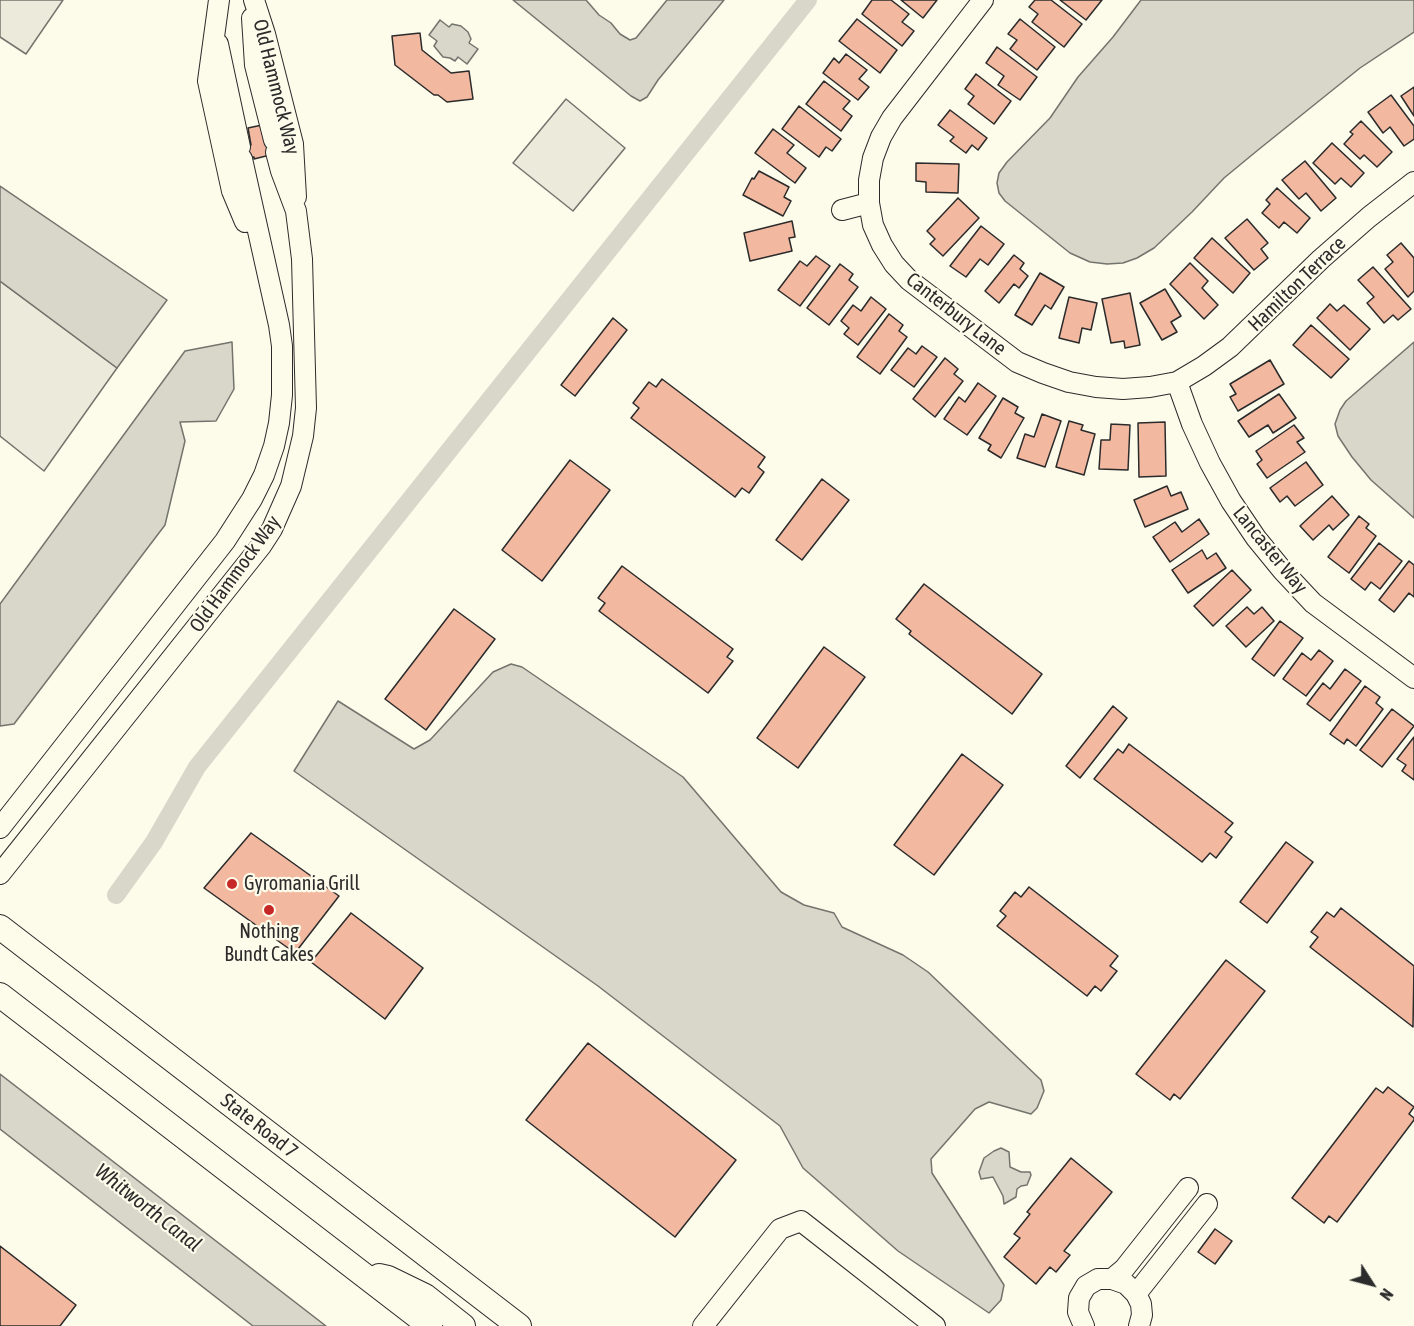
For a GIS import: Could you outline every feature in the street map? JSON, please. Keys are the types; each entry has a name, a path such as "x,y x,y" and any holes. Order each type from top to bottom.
{"main road":[{"name":"State Road 7","path":"0,927 519,1326"},
{"path":"0,994 430,1326"},
{"path":"359,1271 388,1278 425,1296 463,1326"}],"street":[{"name":"Old Hammock Way","path":"219,0 208,81 232,191 266,273"},
{"name":"Old Hammock Way","path":"252,0 255,65 281,171 296,211"},
{"name":"Old Hammock Way","path":"0,874 261,546 282,507 297,466 306,408 302,259 296,211 295,161 265,34 252,0"},
{"name":"Canterbury Lane","path":"983,0 892,118 881,137 873,158 869,180 869,203 873,225 882,245 894,264 918,287 1017,362 1069,382 1095,387 1132,388 1177,382"},
{"name":"Old Hammock Way","path":"0,828 225,541 252,499 264,475 274,446 282,395 280,335 216,31"},
{"name":"Hamilton Terrace","path":"1177,382 1230,347 1321,259 1414,182"},
{"path":"842,210 869,203"},
{"name":"Lancaster Way","path":"1177,382 1192,424 1231,501 1283,572 1313,603 1414,678"},
{"path":"1112,1279 1124,1269 1188,1188"},
{"path":"1136,1294 1207,1204"},
{"path":"703,1326 780,1229 801,1221 935,1326"},
{"path":"1084,1326 1078,1312 1079,1298 1086,1286 1098,1279 1112,1279 1126,1284 1136,1294 1141,1304 1142,1316 1139,1326"}],"shaded area":[{"path":"0,0 63,0 26,54 0,37"},
{"path":"566,99 625,148 573,211 513,163"},
{"path":"0,281 117,368 44,471 0,436"}],"water":[{"path":"513,0 586,0 599,15 630,40 636,38 667,0 724,0 658,80 647,97 640,101"},
{"path":"1141,0 1414,0 1414,32 1360,68 1224,178 1154,248 1123,263 1090,262 1070,253 1005,201 999,193 997,183 999,173 1007,162 1050,118 1078,77"},
{"path":"440,20 449,27 452,24 461,26 468,32 471,39 469,43 478,49 467,64 458,57 455,61 443,57 434,46 437,41 429,35"},
{"path":"0,186 167,300 117,368 0,281"},
{"path":"232,342 234,389 216,421 180,422 185,441 165,525 14,724 0,726 0,604 185,351"},
{"path":"1414,342 1414,518 1371,480 1338,436 1335,424 1346,401"},
{"path":"511,664 522,667 683,777 781,892 804,905 834,913 842,927 903,955 928,972 1041,1080 1044,1091 1037,1108 1031,1114 989,1102 975,1109 931,1159 932,1173 1004,1285 1001,1300 989,1313 898,1251 803,1168 780,1126 598,986 294,771 338,701 414,749 430,740 493,672"},
{"name":"Whitworth Canal","path":"0,1074 326,1326 253,1326 0,1129"},
{"path":"1001,1148 1009,1152 1010,1167 1021,1172 1030,1172 1031,1175 1027,1185 1017,1189 1016,1197 1004,1204 1003,1196 993,1177 981,1179 979,1172 984,1158"}],"building":[{"path":"872,0 891,0 909,14 902,22 914,31 902,46 862,14"},
{"path":"901,0 937,0 923,18"},
{"path":"1035,0 1051,0 1082,24 1064,47 1032,22 1038,14 1029,7"},
{"path":"1060,0 1102,0 1086,20"},
{"path":"857,19 897,50 880,73 839,41"},
{"path":"1020,19 1055,47 1037,70 1010,49 1017,40 1008,34"},
{"path":"420,33 422,50 451,73 469,71 473,99 447,102 438,95 434,95 395,65 392,36"},
{"path":"997,47 1037,77 1020,100 998,85 1004,76 986,63"},
{"path":"846,54 867,70 859,79 869,87 858,100 823,73 834,58 839,63"},
{"path":"976,74 1011,101 994,124 968,104 974,96 965,89"},
{"path":"824,81 850,101 843,109 852,116 841,131 806,104"},
{"path":"1414,87 1414,116 1401,96"},
{"path":"1391,95 1414,126 1414,139 1404,146 1390,127 1383,133 1368,112"},
{"path":"799,106 841,139 832,151 826,147 819,157 782,129"},
{"path":"950,110 987,138 978,150 972,145 966,153 950,141 954,137 938,125"},
{"path":"1361,121 1392,152 1377,167 1364,155 1360,159 1344,144 1353,134 1350,132"},
{"path":"262,125 284,138 286,151 254,159 254,157 233,161 231,149 251,145 248,128"},
{"path":"773,129 794,145 787,153 806,168 795,183 755,153"},
{"path":"1332,143 1364,173 1351,187 1341,178 1335,184 1313,163"},
{"path":"1305,161 1336,198 1321,211 1306,193 1299,199 1282,180"},
{"path":"916,163 959,164 958,193 926,192 926,182 916,181"},
{"path":"759,171 789,187 784,197 791,201 783,216 743,195 752,178 754,179"},
{"path":"1277,188 1310,218 1297,233 1284,222 1279,228 1262,213 1270,204 1266,200"},
{"path":"958,198 979,218 943,256 930,244 935,239 927,231"},
{"path":"1247,219 1268,243 1261,249 1268,258 1254,270 1225,238"},
{"path":"792,221 795,237 789,238 792,251 750,261 744,233"},
{"path":"981,226 1004,244 988,265 980,259 966,277 950,266"},
{"path":"1212,238 1250,273 1233,293 1194,258"},
{"path":"1401,243 1414,258 1414,291 1408,297 1385,269 1393,262 1387,255"},
{"path":"1014,255 1024,263 1020,269 1028,276 1019,288 1014,284 999,303 985,291"},
{"path":"816,256 830,266 800,306 778,290 800,261 807,266"},
{"path":"1190,263 1208,281 1202,288 1218,305 1204,319 1170,284"},
{"path":"840,264 853,274 849,280 858,287 829,325 807,308"},
{"path":"1373,267 1411,309 1398,320 1393,315 1384,323 1367,303 1374,297 1358,280"},
{"path":"1040,273 1064,287 1051,309 1045,305 1032,325 1015,315"},
{"path":"1165,289 1181,316 1171,322 1177,332 1162,340 1140,303"},
{"path":"1130,293 1140,345 1125,348 1124,341 1111,343 1102,299"},
{"path":"871,297 886,309 858,345 844,334 849,328 841,321 853,305 861,311"},
{"path":"1069,297 1097,303 1091,330 1082,328 1079,343 1059,338"},
{"path":"1330,304 1337,311 1344,305 1370,329 1350,350 1317,318"},
{"path":"889,314 903,325 899,331 907,337 880,374 857,357"},
{"path":"613,318 627,330 575,396 561,385"},
{"path":"1311,325 1349,359 1331,378 1293,345"},
{"path":"922,346 937,357 914,387 891,370 908,348 916,354"},
{"path":"945,358 958,369 954,374 963,381 935,417 913,399"},
{"path":"1270,360 1284,384 1238,411 1230,397 1236,394 1230,384"},
{"path":"662,379 765,457 758,467 764,472 749,493 742,488 735,497 631,418 639,408 633,403 649,382 656,387"},
{"path":"978,383 996,396 967,435 944,419 959,397 965,402"},
{"path":"1279,394 1296,418 1273,433 1268,425 1249,437 1238,421"},
{"path":"1003,398 1018,407 1015,413 1024,418 1001,458 988,450 991,445 979,438"},
{"path":"1042,414 1061,421 1045,467 1017,458 1025,434 1034,437"},
{"path":"1069,421 1083,425 1081,430 1095,434 1084,475 1056,467"},
{"path":"1165,422 1166,476 1139,477 1138,423"},
{"path":"1111,424 1130,425 1128,470 1099,469 1101,440 1110,440"},
{"path":"1294,425 1304,438 1297,442 1305,452 1267,478 1257,464 1262,460 1256,451"},
{"path":"570,460 610,490 542,581 502,550"},
{"path":"1306,462 1323,485 1295,506 1287,496 1280,502 1270,488"},
{"path":"822,479 849,500 802,560 776,540"},
{"path":"1167,486 1171,496 1181,492 1188,509 1145,527 1134,500"},
{"path":"1332,496 1349,515 1333,530 1329,525 1313,540 1300,526"},
{"path":"1359,516 1369,524 1366,528 1376,536 1349,573 1328,557"},
{"path":"1199,519 1209,534 1170,562 1153,537 1175,522 1182,532"},
{"path":"1379,543 1402,561 1380,589 1371,582 1365,590 1351,579"},
{"path":"1202,550 1207,559 1216,553 1226,568 1188,593 1172,570"},
{"path":"1409,561 1414,565 1414,597 1409,593 1394,612 1379,600"},
{"path":"622,566 733,649 727,657 733,661 708,693 599,611 605,603 598,598"},
{"path":"1232,570 1251,590 1213,626 1194,606"},
{"path":"924,584 1042,674 1012,714 909,634 911,631 896,619"},
{"path":"1247,607 1254,614 1262,607 1274,621 1246,647 1226,626"},
{"path":"454,609 495,639 426,730 385,699"},
{"path":"1280,621 1303,638 1274,676 1252,659"},
{"path":"824,647 865,677 798,768 757,738"},
{"path":"1319,650 1333,661 1306,696 1283,679 1302,653 1311,660"},
{"path":"1345,669 1361,681 1330,721 1307,704 1323,683 1330,689"},
{"path":"1365,686 1380,697 1376,703 1383,709 1356,746 1347,739 1344,744 1330,734"},
{"path":"1113,706 1127,718 1080,778 1066,766"},
{"path":"1392,709 1414,726 1382,767 1360,750"},
{"path":"1414,737 1414,780 1402,771 1406,765 1397,759"},
{"path":"1129,744 1233,823 1225,832 1232,837 1216,858 1210,853 1202,862 1094,779 1118,749 1123,753"},
{"path":"962,754 1003,785 934,875 894,845"},
{"path":"251,833 339,896 295,953 204,888"},
{"path":"1286,842 1313,862 1267,923 1240,902"},
{"path":"1029,887 1118,956 1110,966 1117,971 1101,991 1095,986 1087,996 997,926 1006,916 1000,911 1015,892 1021,897"},
{"path":"1341,908 1414,966 1413,1027 1310,947 1318,937 1311,932 1327,912 1334,917"},
{"path":"351,913 423,968 385,1019 311,962"},
{"path":"1226,960 1265,991 1180,1099 1174,1094 1170,1100 1136,1074"},
{"path":"588,1043 736,1160 675,1237 526,1120"},
{"path":"1388,1087 1414,1107 1409,1114 1414,1120 1337,1222 1329,1216 1324,1223 1292,1198 1376,1088 1383,1093"},
{"path":"1071,1158 1112,1192 1064,1251 1070,1255 1056,1272 1050,1267 1036,1284 1004,1257 1020,1238 1014,1234 1030,1214 1027,1212"},
{"path":"1215,1229 1232,1241 1215,1264 1198,1252"},
{"path":"0,1246 76,1305 60,1326 0,1326"}],"waterway":[{"path":"116,895 154,842 197,767 808,0"}],"place":[{"name":"Gyromania Grill","path":"232,884"},
{"name":"Nothing Bundt Cakes","path":"269,910"}]}
